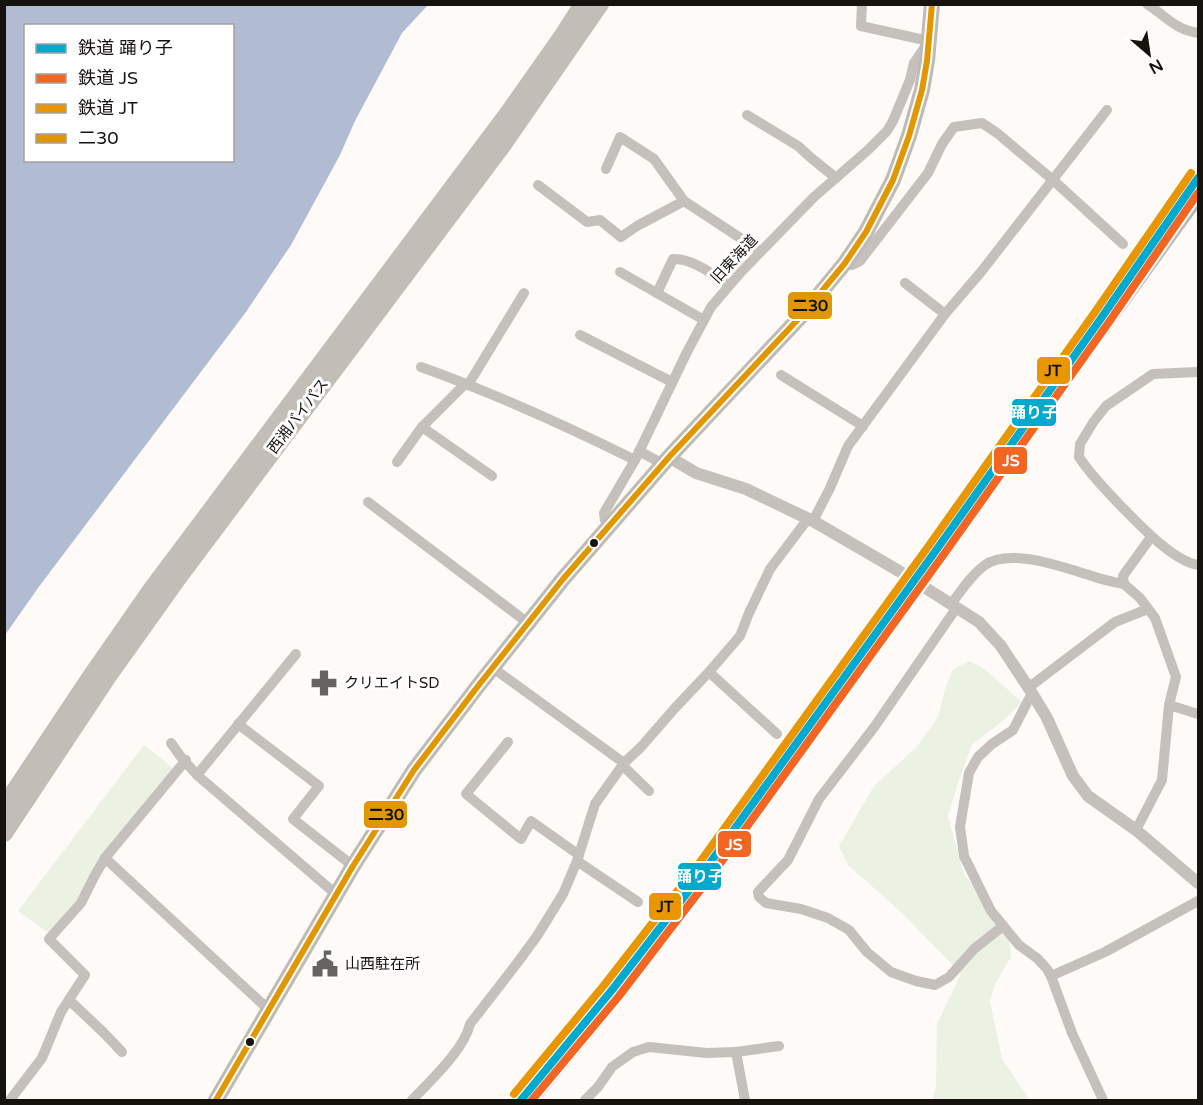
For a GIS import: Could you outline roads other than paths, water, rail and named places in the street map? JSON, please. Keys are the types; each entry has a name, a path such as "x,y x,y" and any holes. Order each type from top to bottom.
{"highway":[{"name":"西湘バイパス","path":"4,807 152,589 507,115 583,4"},
{"name":"西湘バイパス","path":"4,833 108,676 173,584 504,143 600,4"},
{"path":"216,1101 353,866 414,770 563,579 666,461 803,314 845,263 866,232 892,180 909,136 922,90 932,4"}],"street":[{"path":"862,4 861,26 929,41"},
{"path":"1147,4 1173,25 1198,33"},
{"name":"旧東海道","path":"609,526 604,513 637,456 711,307 760,251 814,197 887,131 910,80 914,63 929,41"},
{"path":"412,1101 446,1064 468,1033 470,1024 537,936 563,894 578,858 595,804 623,764 641,747 740,636 770,569 810,520 830,488 848,446 945,314 981,272 1107,110"},
{"path":"747,115 798,146 836,178"},
{"path":"845,263 852,265 860,261 928,173 942,144 954,127 982,123 1053,180 1123,244"},
{"path":"606,168 620,137 654,159 684,201 760,251"},
{"path":"538,185 587,222 600,220 621,237 684,201"},
{"path":"657,292 673,260 680,259 704,269 729,285"},
{"path":"620,272 704,320"},
{"path":"905,283 945,314"},
{"path":"397,462 422,427 466,384 524,293"},
{"path":"580,335 672,382"},
{"path":"421,367 637,456 666,461 746,489 810,520 898,571 979,622 1001,645 1030,690 1047,718 1072,776 1088,796 1136,830 1198,883"},
{"path":"1198,372 1153,374 1106,406 1080,444 1079,457 1087,470 1151,537 1190,564 1198,565"},
{"path":"781,375 863,426"},
{"path":"422,427 492,476"},
{"path":"368,502 528,623"},
{"path":"1124,584 1122,576 1151,537"},
{"path":"1003,926 974,949 949,977 935,985 891,972 867,952 849,930 828,918 801,909 766,903 759,897 758,892 788,860 819,799 876,726 951,604 972,577 986,564 999,559 1021,559 1054,564 1124,584 1140,598 1155,618 1176,677 1169,705 1162,780 1136,830"},
{"path":"1103,1101 1072,1034 1051,976 1038,959 1019,945 991,911 964,856 960,827 969,773 978,758 992,744 1013,730 1030,690 1115,622 1148,609"},
{"path":"197,774 296,654"},
{"path":"493,668 623,764 649,791"},
{"path":"709,672 777,734"},
{"path":"1169,705 1198,714"},
{"path":"238,724 319,786 294,819 353,866"},
{"path":"171,742 197,774 337,895"},
{"path":"508,742 466,794 521,839 531,821 638,902"},
{"path":"10,1101 42,1058 61,1012 86,975 49,939 81,903 105,858 186,760"},
{"path":"105,858 269,1010"},
{"path":"1051,976 1105,952 1198,901"},
{"path":"69,1000 122,1052"},
{"path":"585,1101 612,1067 633,1052 649,1047 707,1053 736,1052 778,1046"},
{"path":"736,1052 745,1101"}],"water":[{"path":"5,4 428,5 402,33 291,245 246,312 5,635"}],"railway":[{"path":"538,1100 623,998 718,873 1198,206"}],"rail line":[{"name":"JT","path":"514,1094 605,984 700,862 930,544 1191,173"},
{"name":"踊り子","path":"521,1100 612,990 707,867 937,549 1198,178"},
{"name":"JS","path":"532,1100 619,996 714,872 944,554 1198,193"}],"place":[{"name":"クリエイトSD","path":"324,683"},
{"name":"山西駐在所","path":"325,964"}]}
